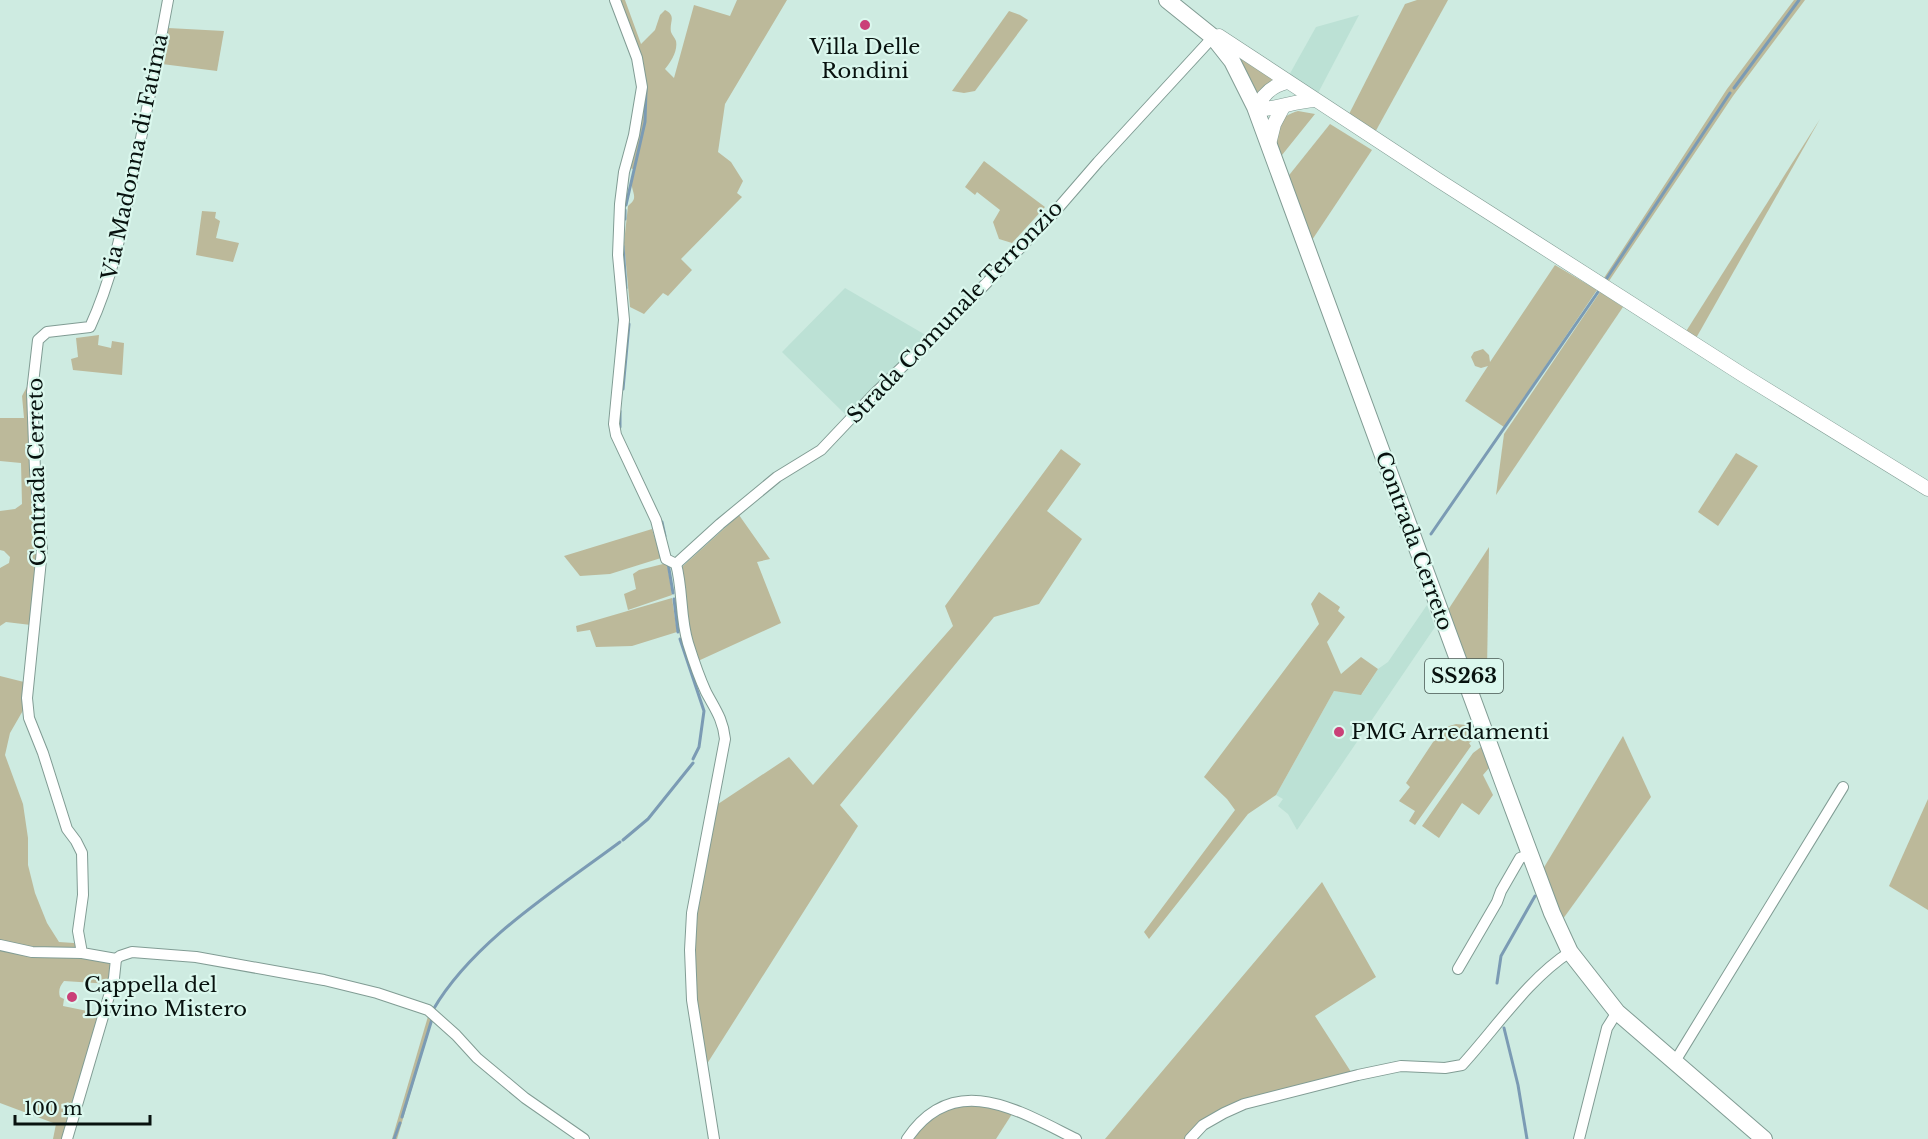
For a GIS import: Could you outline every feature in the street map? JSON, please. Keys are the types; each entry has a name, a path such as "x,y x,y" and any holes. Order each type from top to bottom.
{"main road":[{"name":"SS263","path":"1167,0 1213,37 1232,61 1242,78 1269,144"},
{"name":"Contrada Cerreto","path":"1269,144 1530,854 1552,913 1570,952 1617,1012 1764,1139"}],"street":[{"name":"Via Madonna di Fatima","path":"38,340 47,332 90,327 103,298 120,239 168,0"},
{"path":"615,0 637,58 642,87 634,135 624,172 620,204 618,255 624,320 614,424 616,435 656,520 666,559 676,564 681,584 688,645 705,688 724,723 725,739 692,913 690,950 692,1000 714,1139"},
{"path":"1213,37 1219,36 1734,369 1928,489"},
{"name":"Strada Comunale Terronzio","path":"676,564 777,477 821,450 1053,214 1213,37"},
{"path":"1256,110 1270,89 1287,82"},
{"path":"1256,110 1315,100"},
{"path":"1269,144 1274,124 1283,107"},
{"name":"Contrada Cerreto","path":"38,340 32,392 35,470 42,550 27,698 29,718 43,753 67,829 81,853 83,895 78,931 82,952"},
{"path":"1674,1063 1843,787"},
{"path":"1458,969 1520,858 1530,854"},
{"path":"0,945 32,952 82,952 116,959 132,951 196,957 324,980 377,993 428,1010 500,1078 584,1139"},
{"path":"1190,1139 1203,1125 1244,1104 1401,1066 1445,1068 1462,1065 1552,964 1570,952"},
{"path":"67,1139 114,978 116,959"},
{"path":"1579,1139 1607,1028 1617,1012"},
{"path":"907,1139 933,1112 950,1104 969,1100 1000,1104 1076,1139"}],"shaded area":[{"path":"619,0 625,0 641,44 655,30 660,15 665,10 669,12 676,49 665,69 674,78 694,5 730,16 737,0 787,0 725,104 718,152 731,162 743,181 737,193 742,197 681,259 692,270 668,296 663,293 644,314 630,307 624,243 628,206 634,197 632,181 635,170 628,167 643,88"},
{"path":"1417,0 1448,0 1373,136 1347,118 1405,4"},
{"path":"1794,0 1805,0 1733,96 1607,284 1602,281 1727,89"},
{"path":"1009,11 1028,20 975,91 964,93 952,91"},
{"path":"1359,15 1317,95 1288,77 1316,27"},
{"path":"168,28 224,31 217,71 162,64"},
{"path":"1235,55 1276,81 1259,98"},
{"path":"1298,111 1315,114 1278,160 1275,136 1278,124 1282,119"},
{"path":"1820,119 1695,340 1685,333"},
{"path":"1330,124 1372,150 1310,243 1286,179"},
{"path":"984,161 1045,207 1012,243 999,239 993,222 1000,210 977,192 975,195 965,187"},
{"path":"202,211 216,212 215,218 220,221 216,238 239,243 233,262 196,255"},
{"path":"1555,265 1597,290 1504,427 1465,401 1488,366 1481,368 1475,366 1471,357 1474,352 1483,349 1489,355 1490,362"},
{"path":"845,288 929,337 849,418 782,352"},
{"path":"1600,292 1623,307 1496,495 1504,434"},
{"path":"99,335 98,345 111,348 112,341 124,343 122,375 73,370 71,359 78,357 76,338"},
{"path":"29,383 39,548 31,625 6,622 0,626 0,568 9,563 10,557 0,550 0,511 15,509 22,504 21,463 0,461 0,418 24,418 22,396"},
{"path":"1061,449 1081,464 1047,511 1082,539 1039,604 994,617 840,805 858,826 705,1067 694,989 695,918 715,806 789,757 813,785 953,626 945,606"},
{"path":"1736,453 1758,466 1718,526 1698,512"},
{"path":"739,515 770,559 757,562 781,623 698,661 690,636 681,571 683,566"},
{"path":"652,529 661,558 610,574 580,576 564,556"},
{"path":"1489,547 1487,670 1473,690 1446,613"},
{"path":"667,563 672,595 628,610 624,594 636,589 633,574 639,570"},
{"path":"1319,592 1340,607 1338,611 1345,617 1327,642 1341,674 1361,657 1378,669 1361,695 1334,691 1276,795 1248,814 1149,939 1144,932 1235,810 1204,777 1319,624 1311,604"},
{"path":"672,598 677,632 632,646 596,647 590,630 577,632 576,626"},
{"path":"1427,605 1435,627 1297,830 1288,814 1278,806 1283,799 1276,795 1334,691 1362,694 1378,669 1388,662"},
{"path":"0,676 24,682 25,707 10,733 5,755 23,804 28,838 28,865 35,893 47,923 59,942 74,943 83,957 109,963 113,969 110,984 64,981 60,988 60,997 64,999 63,1006 102,1014 65,1139 53,1139 56,1124 0,1103"},
{"path":"1456,724 1466,725 1472,741 1469,743 1471,746 1415,825 1409,821 1415,811 1399,801 1410,787 1406,783 1439,733 1446,727"},
{"path":"1623,736 1651,797 1560,923 1540,874"},
{"path":"1481,747 1489,768 1483,775 1493,795 1479,815 1462,803 1439,838 1422,826 1473,753"},
{"path":"1928,799 1928,910 1889,886"},
{"path":"1322,882 1376,977 1315,1016 1353,1075 1263,1097 1185,1139 1105,1139"},
{"path":"429,1013 433,1017 397,1139 392,1139"},
{"path":"956,1106 989,1106 1012,1114 996,1139 910,1139 927,1121"}],"waterway":[{"path":"1734,88 1799,0"},
{"path":"626,205 645,122 646,89"},
{"path":"1605,281 1730,93"},
{"path":"625,210 625,219"},
{"path":"623,246 626,288"},
{"path":"1431,534 1598,292"},
{"path":"623,389 629,324"},
{"path":"620,411 620,427"},
{"path":"662,522 665,536"},
{"path":"668,563 673,593"},
{"path":"674,599 678,632"},
{"path":"680,639 704,711 699,747 693,759"},
{"path":"623,840 648,819 693,763"},
{"path":"433,1010 470,961 493,939 620,842"},
{"path":"1497,983 1501,956 1535,896"},
{"path":"402,1117 432,1019"},
{"path":"1504,1028 1518,1085 1527,1139"},
{"path":"394,1139 400,1123"}],"place":[{"name":"Villa Delle Rondini","path":"865,25"},
{"name":"PMG Arredamenti","path":"1339,732"},
{"name":"Cappella del Divino Mistero","path":"72,997"}]}
